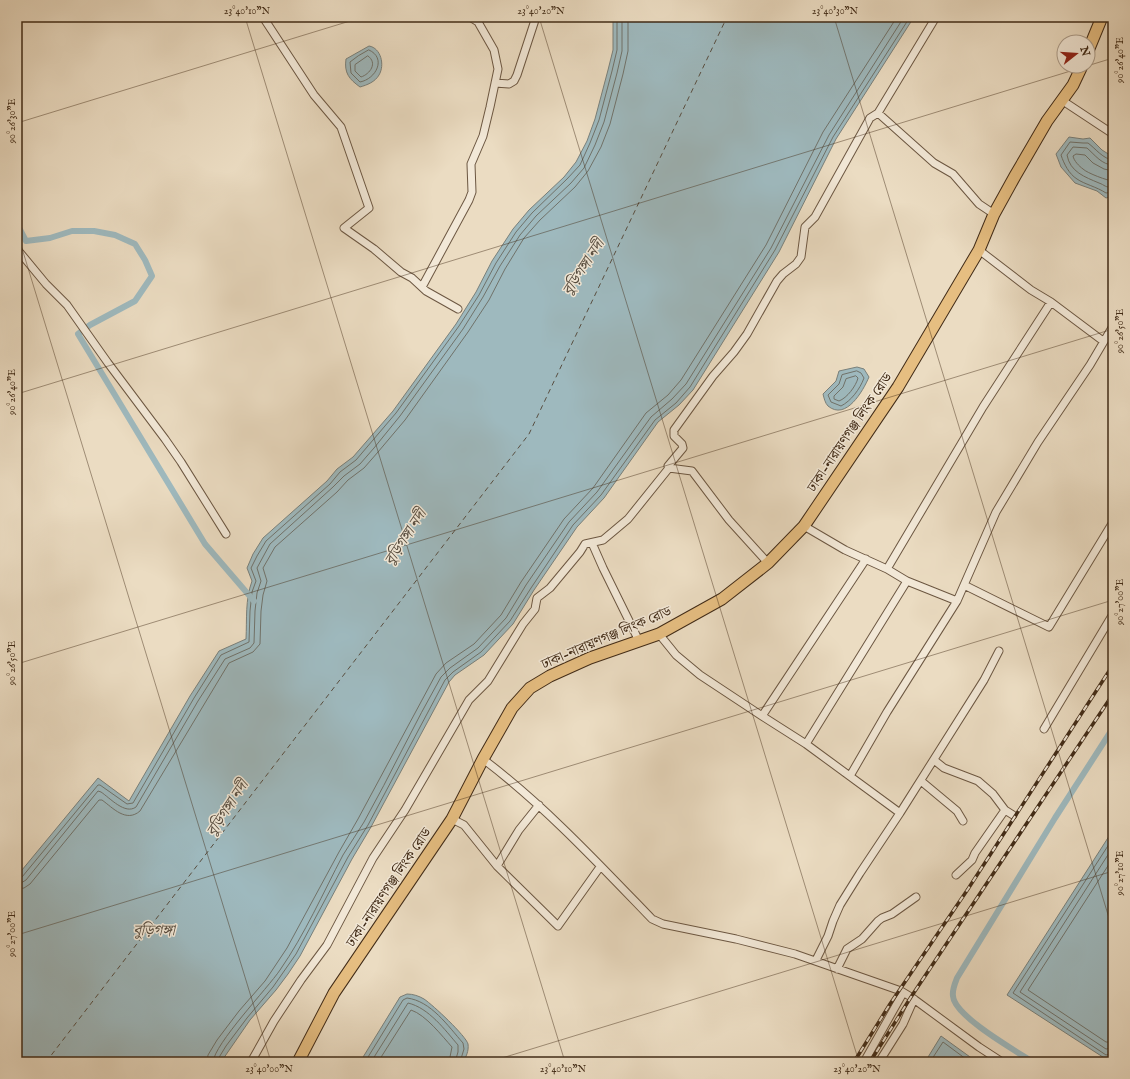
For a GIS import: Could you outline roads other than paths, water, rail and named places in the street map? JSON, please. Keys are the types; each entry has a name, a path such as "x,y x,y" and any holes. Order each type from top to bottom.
{"highway":[{"path":"1095,34 1102,17"},
{"name":"ঢাকা-নারায়ণগঞ্জ লিংক রোড","path":"298,1062 334,993 452,819 483,759 512,708 530,688 550,676 590,658 659,634 722,599 768,563 804,526 898,387 979,250 994,214 1037,138 1047,121 1063,101 1078,74"}],"street":[{"path":"263,17 314,95 341,127 369,208 344,228 374,249 401,272 458,310"},
{"path":"422,287 472,192 471,164 483,136 498,69 494,50 478,22 470,17"},
{"path":"495,82 508,84 514,80 536,17"},
{"path":"251,1062 278,1015 301,980 327,945 372,858 404,810 470,700 488,681 523,624 535,609 537,598 550,588 580,552 584,544 603,540 628,520 683,448 682,444 674,436 674,430 747,334 777,281 783,274 796,264 801,257 805,227 815,217 870,118 878,113 936,17"},
{"path":"1063,101 1113,134"},
{"path":"878,113 934,163 953,174 979,204 994,214"},
{"path":"17,249 46,284 67,305 182,462 226,534"},
{"path":"979,250 1031,290 1051,302 1103,341"},
{"path":"887,569 983,407 1051,302"},
{"path":"850,776 886,712 957,601 996,512 1038,442 1090,364 1113,326"},
{"path":"669,468 692,471 729,520 768,563"},
{"path":"964,585 1049,627 1113,522"},
{"path":"804,526 846,550 887,569 907,581 957,601"},
{"path":"592,543 639,641"},
{"path":"762,716 866,559"},
{"path":"806,744 907,581"},
{"path":"1044,729 1113,614"},
{"path":"659,634 676,655 700,675 806,744 900,813"},
{"path":"816,960 828,936 840,906 921,781 984,680 1000,651"},
{"path":"483,759 509,778 539,805 652,919 663,924 736,939 816,960 903,993 914,999 1002,1062"},
{"path":"934,760 944,768 978,780 993,794 1006,810 1013,815"},
{"path":"921,781 957,811 963,821"},
{"path":"497,866 519,830 539,805"},
{"path":"956,875 972,860 975,853 1006,810"},
{"path":"452,819 464,825 497,866 558,926 600,867"},
{"path":"837,969 847,949 862,939 878,920 892,914 916,897"},
{"path":"864,1062 903,993"},
{"path":"879,1062 903,1024 906,1014 914,999"}],"water":[{"name":"বুড়িগঙ্গা","path":"613,17 914,17 836,139 779,252 693,390 679,405 658,422 604,498 577,527 513,624 484,655 455,675 449,682 300,956 276,990 250,1020 221,1062 17,1062 17,876 98,778 129,801 190,696 219,651 246,639 247,602 252,581 247,568 253,554 263,538 327,481 337,469 353,457 393,411 456,324 476,292 492,261 513,229 529,210 564,177 576,162 587,141 595,119 608,70 613,50"},
{"path":"369,46 373,47 379,53 382,67 379,75 373,81 360,87 348,75 346,59"},
{"path":"1069,137 1083,139 1090,138 1102,150 1113,157 1113,196 1106,198 1097,191 1075,183 1061,167 1056,154"},
{"path":"857,367 864,369 869,377 863,390 853,402 841,410 835,410 828,406 825,402 823,394 836,381 839,371"},
{"path":"1113,830 1113,1054 1109,1061 1007,995"},
{"path":"407,994 416,995 424,999 462,1034 468,1044 467,1054 463,1062 360,1062 400,997"},
{"path":"941,1036 977,1062 925,1062"}],"waterway":[{"path":"17,224 26,241 50,238 72,231 94,231 115,235 135,244 145,260 152,276 135,301 90,325 78,334 205,544 254,601"},
{"path":"1033,1062 1000,1042 974,1023 956,1004 953,996 953,989 957,978 1055,818 1113,728"}],"railway":[{"path":"854,1062 890,1004 968,889 1113,665"},
{"path":"870,1062 911,997 1113,694"}],"water label":[{"name":"বুড়িগঙ্গা নদী","path":"583,267"},
{"name":"বুড়িগঙ্গা নদী","path":"405,537"},
{"name":"বুড়িগঙ্গা নদী","path":"227,808"}]}
